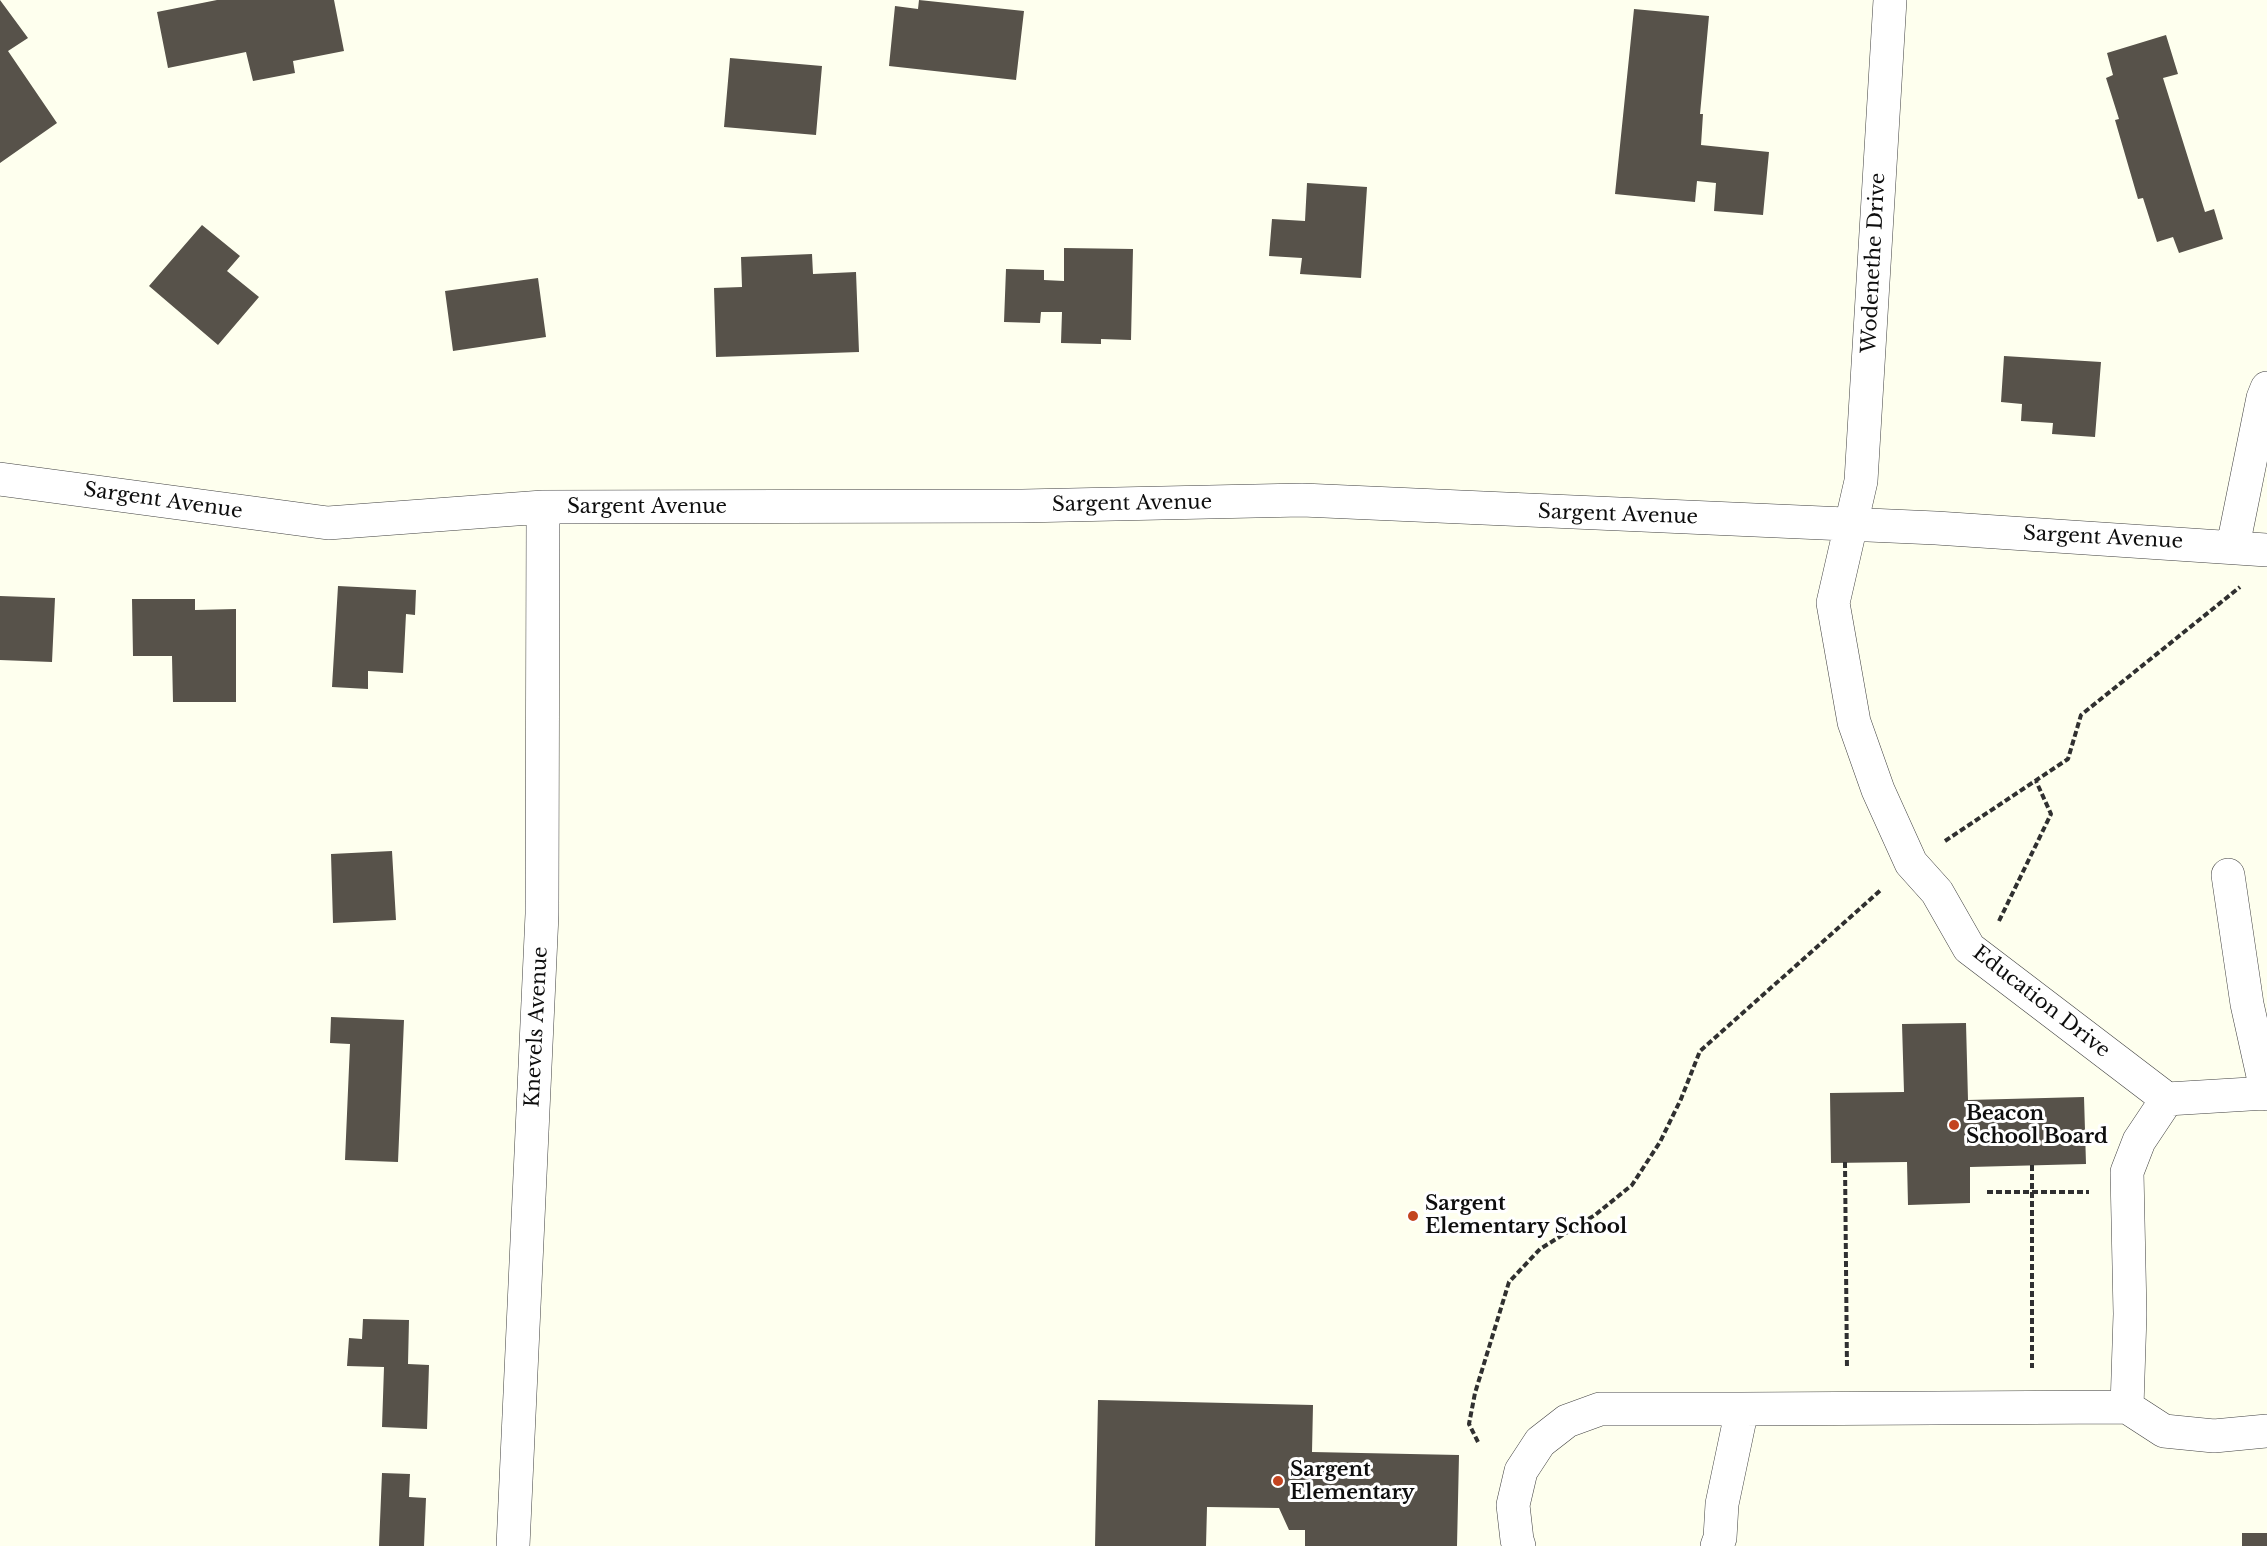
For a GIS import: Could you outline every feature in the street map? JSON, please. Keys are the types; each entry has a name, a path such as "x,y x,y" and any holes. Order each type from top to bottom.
{"street":[{"name":"Wodenethe Drive","path":"1851,524 1861,481 1890,0"},
{"path":"2233,546 2263,398 2267,388"},
{"name":"Sargent Avenue","path":"0,479 328,522 543,507 1022,506 1302,500 1851,524 2233,546 2267,550"},
{"name":"Knevels Avenue","path":"513,1546 542,914 543,507"},
{"name":"Education Drive","path":"1851,524 1833,603 1854,722 1878,790 1911,863 1937,892 1969,948 2167,1099"},
{"path":"2127,1407 2130,1314 2127,1172 2139,1141 2167,1099 2267,1094 2247,1004 2228,874"},
{"path":"1519,1546 1513,1505 1521,1471 1540,1442 1567,1421 1600,1409 2127,1407 2164,1431 2214,1436 2267,1431"},
{"path":"1716,1546 1720,1538 1722,1504 1742,1409"}],"path":[{"path":"1478,1442 1469,1424 1475,1393 1509,1282 1540,1249 1595,1215 1632,1185 1660,1142 1681,1099 1700,1051 1723,1033 1911,863 2068,759 2081,715 2248,580"},
{"path":"1969,948 1997,926 2051,814 2036,781"},
{"path":"1845,1162 1848,1372"},
{"path":"2032,1165 2032,1409"},
{"path":"1988,1192 2127,1192"}],"building":[{"path":"0,0 28,38 8,51 57,123 0,163"},
{"path":"217,0 334,0 344,51 293,61 295,73 253,81 246,52 168,68 157,12"},
{"path":"919,0 1024,11 1016,80 889,66 895,6 918,9"},
{"path":"1634,9 1709,16 1700,114 1703,114 1701,145 1769,152 1763,215 1714,211 1716,183 1697,181 1695,202 1615,194"},
{"path":"2166,35 2178,74 2163,78 2205,212 2214,209 2223,239 2179,253 2173,237 2157,242 2143,198 2138,199 2115,120 2119,119 2106,78 2113,75 2107,53"},
{"path":"730,58 822,66 816,135 724,127"},
{"path":"1307,183 1367,187 1361,278 1300,274 1302,258 1269,256 1272,219 1305,221"},
{"path":"202,225 240,256 227,271 259,297 218,345 149,286"},
{"path":"1064,248 1133,249 1131,340 1101,339 1101,344 1061,343 1062,312 1041,312 1040,323 1004,322 1006,269 1044,270 1044,280 1064,281"},
{"path":"812,254 813,274 856,272 859,352 716,357 714,288 742,287 741,257"},
{"path":"538,278 546,337 453,351 445,291"},
{"path":"2004,356 2101,362 2095,437 2052,434 2053,423 2021,421 2022,404 2001,402"},
{"path":"338,586 416,590 415,615 406,614 403,673 368,671 368,689 332,687"},
{"path":"0,596 55,598 52,662 0,660"},
{"path":"132,599 195,599 195,610 236,609 236,702 173,702 172,656 133,656"},
{"path":"392,851 396,920 333,923 331,854"},
{"path":"331,1017 404,1020 398,1162 345,1160 350,1044 330,1043"},
{"path":"1966,1023 1968,1100 2084,1097 2086,1164 1970,1167 1970,1203 1908,1205 1907,1162 1831,1163 1830,1093 1904,1092 1902,1024"},
{"path":"363,1319 409,1320 408,1364 429,1365 427,1429 382,1427 384,1367 347,1366 349,1338 362,1339"},
{"name":"Sargent Elementary","path":"1098,1400 1313,1405 1312,1452 1459,1455 1457,1546 1305,1546 1305,1530 1289,1530 1279,1508 1207,1507 1206,1546 1095,1546"},
{"path":"382,1473 410,1474 409,1497 426,1498 424,1546 379,1546"},
{"path":"2242,1533 2267,1533 2267,1546 2242,1546"}],"place":[{"name":"Beacon School Board","path":"1954,1125"},
{"name":"Sargent Elementary School","path":"1413,1216"},
{"name":"Sargent Elementary","path":"1278,1481"}]}
